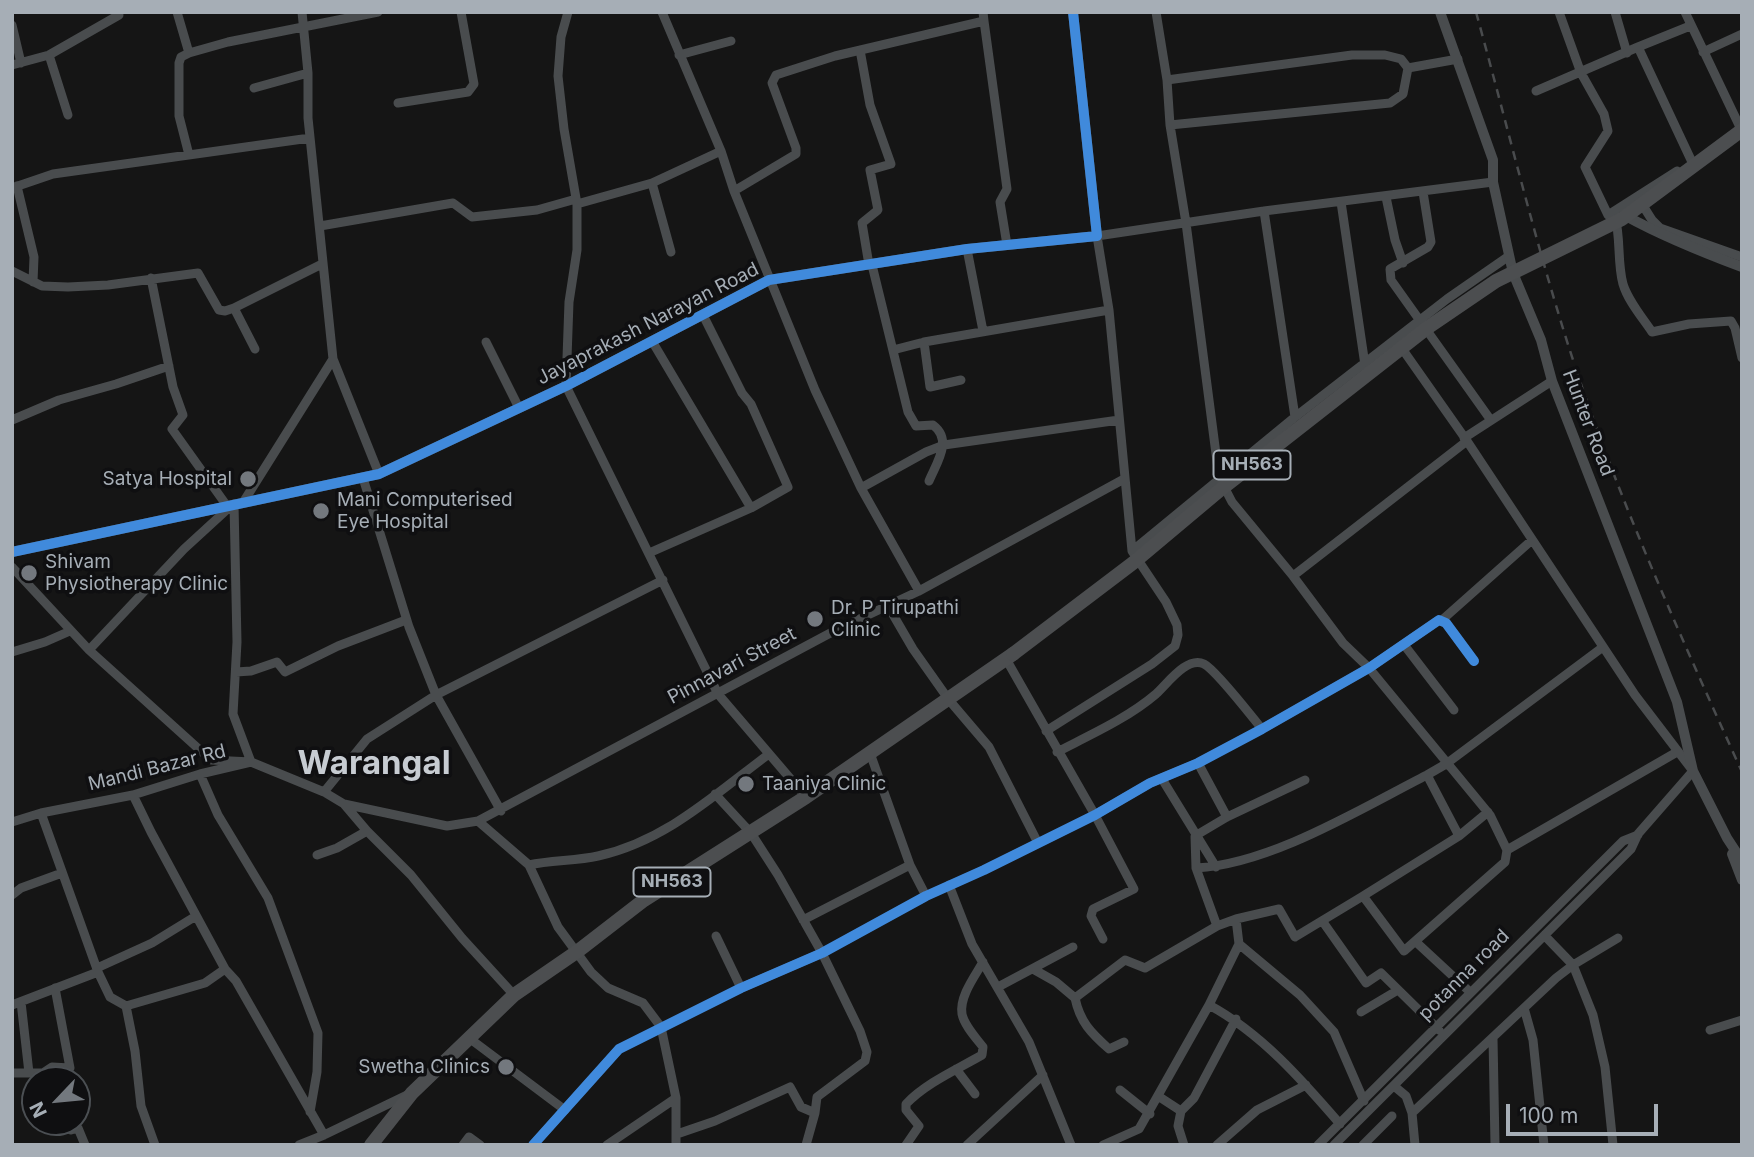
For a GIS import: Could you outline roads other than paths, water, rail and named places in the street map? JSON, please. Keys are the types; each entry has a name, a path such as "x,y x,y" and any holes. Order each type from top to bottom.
{"highway":[{"name":"NH563","path":"372,1145 412,1093 514,995 578,951 644,900 806,797 1009,657 1133,563 1230,482 1427,328 1496,281 1626,216 1741,126"}],"street":[{"path":"12,25 17,64 49,55 119,14 130,12"},
{"path":"177,12 189,52"},
{"path":"302,12 308,73 308,118 333,359 379,474"},
{"path":"189,155 179,116 181,57 189,52 228,42 378,12"},
{"path":"398,103 468,92 472,89 474,84 461,12"},
{"path":"568,12 561,37 558,76 577,202 577,250 569,302 566,386 718,694 806,797"},
{"path":"662,12 721,151 769,280 815,390 861,488 919,591"},
{"path":"1046,731 1152,664 1175,646 1177,625 1166,602 1132,551 1109,310 1097,236 1073,12"},
{"path":"1156,12 1219,477 1232,502 1293,576 1343,643 1369,668 1488,812 1507,850 1505,862 1404,951 1363,896"},
{"name":"Hunter Road","path":"1440,12 1493,160 1493,182 1513,273 1541,340 1552,381 1677,702 1695,776 1742,861"},
{"path":"1559,12 1581,72 1606,119 1608,131 1586,167 1608,215"},
{"path":"1615,12 1627,53"},
{"path":"1608,215 1692,162 1741,126 1685,12"},
{"path":"734,191 796,154 772,83 776,75 984,17 1006,176 1007,189 999,202 1007,245"},
{"path":"1536,91 1690,26"},
{"path":"1703,52 1742,34"},
{"path":"679,55 732,41"},
{"path":"1638,47 1692,162"},
{"path":"860,50 870,105 891,164 870,170 878,210 862,223 870,265 908,412 914,424 920,427 933,425 941,430 944,445 929,481"},
{"path":"49,55 68,116"},
{"path":"1167,80 1352,55 1385,55 1401,59 1408,68 1404,94 1390,103 1170,125"},
{"path":"1408,68 1458,59"},
{"path":"254,88 308,73"},
{"path":"33,282 34,257 15,187 52,173 310,138"},
{"path":"320,226 453,203 472,217 577,202 652,183 721,151"},
{"path":"1097,236 1264,211 1493,182"},
{"path":"652,183 671,252"},
{"path":"1423,192 1431,242 1429,247 1390,270 1391,280 1490,419"},
{"path":"1636,196 1651,220 1660,228 1742,257"},
{"path":"1387,197 1395,240 1403,263"},
{"path":"1341,202 1365,365"},
{"path":"1264,211 1295,417"},
{"path":"1608,215 1615,216 1618,229 1622,282 1652,332 1689,324 1731,321 1742,358"},
{"path":"1626,216 1657,234 1742,267"},
{"name":"Jayaprakash Narayan Road","path":"12,552 379,474 566,386 769,280 967,249 1097,236"},
{"path":"967,249 983,331"},
{"path":"1132,551 1295,417 1420,320 1509,256"},
{"path":"12,271 42,286 68,287 108,285 198,273 219,310 225,311 322,264"},
{"path":"12,567 89,650 211,760 251,762 233,714 237,642 235,504 172,429 183,415 173,387 151,278"},
{"path":"234,307 255,349"},
{"path":"893,349 1109,310"},
{"path":"649,553 751,508 789,487 751,404 742,393 703,315"},
{"path":"1396,340 1603,647 1695,776"},
{"path":"652,341 751,508"},
{"path":"486,342 519,408"},
{"path":"924,342 930,387 961,380"},
{"path":"89,650 184,549 235,504 333,359"},
{"path":"12,420 59,400 169,366"},
{"path":"1293,576 1490,419 1552,381"},
{"path":"861,488 944,445 1119,420"},
{"path":"363,478 407,620 436,695 500,811"},
{"name":"Pinnavari Street","path":"344,804 447,826 478,821 836,631 919,591 1124,480"},
{"path":"533,1145 619,1049 741,988 822,953 926,896 1095,815 1150,783 1198,763 1262,729 1405,646 1442,620 1532,540"},
{"path":"324,792 367,739 436,695 663,580"},
{"path":"888,606 913,649 949,700 989,747 1038,843"},
{"path":"236,672 251,671 277,662 285,672 338,646 407,620"},
{"path":"1442,620 1474,661"},
{"path":"12,652 70,631"},
{"path":"1405,646 1454,710"},
{"path":"1196,868 1216,867 1294,843 1427,775 1446,764 1603,647"},
{"path":"1009,657 1046,731 1134,889 1093,909 1091,916 1103,939"},
{"path":"1058,752 1153,696 1188,664 1196,662 1210,668 1262,729"},
{"path":"1507,850 1677,752"},
{"path":"870,753 910,865 926,896"},
{"path":"528,865 597,857 645,841 695,812 769,754"},
{"name":"Mandi Bazar Rd","path":"12,822 41,813 133,795 200,774 251,762 324,792 344,804"},
{"path":"1198,763 1227,817"},
{"path":"200,774 218,815 268,898 318,1033 317,1072 310,1113"},
{"path":"1427,775 1459,836"},
{"name":"potanna road","path":"1334,1145 1400,1091 1444,1037 1550,940 1631,849 1638,834 1695,776"},
{"path":"1162,779 1216,867"},
{"path":"1195,836 1227,817 1305,780"},
{"path":"715,794 762,846 822,953 860,1031 867,1052 865,1061 817,1097 816,1113 806,1145"},
{"path":"133,795 225,969 236,981 324,1135"},
{"path":"344,804 411,875 514,995"},
{"path":"1075,998 1125,960 1145,968 1217,926 1236,919 1279,909 1295,937 1459,836 1488,812"},
{"path":"41,813 97,970 110,997 126,1006 205,983 225,969"},
{"path":"478,821 528,865 558,926 591,972 608,988 643,1003 661,1027 676,1098 677,1140 790,1087 801,1107 816,1113"},
{"path":"317,855 337,848 367,831"},
{"name":"potanna road","path":"1318,1145 1623,841 1638,834"},
{"path":"1195,836 1196,868 1217,926"},
{"name":"Hunter Road","path":"1727,838 1742,880"},
{"path":"803,920 910,865"},
{"path":"12,895 21,888 62,873"},
{"path":"949,885 972,944 1029,1042 1071,1145"},
{"path":"28,1066 17,1003 97,970 152,943 196,916"},
{"path":"1103,1145 1139,1129 1150,1114 1239,944 1236,919"},
{"path":"1323,922 1366,983 1381,973 1444,1037"},
{"path":"716,936 741,988"},
{"path":"1412,1113 1573,965 1619,938"},
{"path":"1550,940 1573,965 1593,1015 1605,1067 1613,1145"},
{"path":"1416,942 1470,992"},
{"path":"1239,944 1300,995 1334,1032 1364,1101"},
{"path":"998,987 1073,947"},
{"path":"906,1145 919,1126 906,1110 906,1104 919,1090 935,1084 982,1055 984,1051 962,1015 967,991 983,962"},
{"path":"1033,969 1056,982 1075,998 1078,1014 1086,1028 1109,1049 1124,1042"},
{"path":"55,988 70,1066"},
{"path":"1361,1012 1398,990"},
{"path":"1209,1005 1236,1019 1306,1085 1340,1124"},
{"path":"126,1006 135,1051 141,1106 155,1145"},
{"path":"1524,1008 1533,1040 1544,1145"},
{"path":"1184,1145 1178,1126 1181,1111 1194,1098 1236,1019"},
{"path":"1710,1030 1742,1020"},
{"path":"469,1038 565,1110"},
{"path":"1493,1038 1495,1145"},
{"path":"956,1069 975,1094"},
{"path":"967,1145 1043,1075"},
{"path":"1217,1145 1257,1110 1306,1085"},
{"path":"1120,1090 1150,1114"},
{"path":"1400,1091 1412,1113 1415,1145"},
{"path":"299,1145 412,1093"},
{"path":"1158,1096 1181,1111"},
{"path":"607,1145 676,1098"},
{"path":"1363,1145 1392,1116"},
{"path":"463,1145 469,1137 480,1145"}],"railway":[{"path":"1476,12 1547,274 1591,413 1652,568 1742,772"}],"place":[{"name":"Satya Hospital","path":"248,479"},
{"name":"Mani Computerised Eye Hospital","path":"321,511"},
{"name":"Shivam Physiotherapy Clinic","path":"29,573"},
{"name":"Dr. P Tirupathi Clinic","path":"815,619"},
{"name":"Taaniya Clinic","path":"746,784"},
{"name":"Swetha Clinics","path":"506,1067"}],"district":[{"name":"Warangal","path":"374,764"}]}
